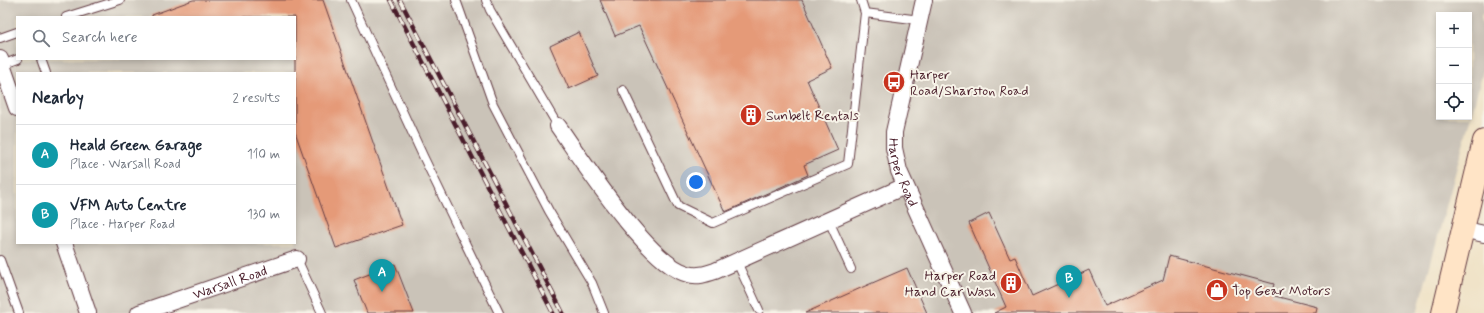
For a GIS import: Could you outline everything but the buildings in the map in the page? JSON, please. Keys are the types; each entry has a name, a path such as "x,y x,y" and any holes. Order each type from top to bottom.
{"main road":[{"path":"1443,313 1484,141"}],"street":[{"name":"Harper Road","path":"924,0 894,132 895,159 898,172 963,313"},
{"path":"1,62 16,105"},
{"path":"558,126 613,203 646,245 676,269 688,274 701,275 715,271 905,186"},
{"path":"1462,229 1484,234"},
{"path":"64,244 88,313"},
{"name":"Warsall Road","path":"139,313 298,259"}],"lane":[{"path":"69,16 120,0"},
{"path":"351,0 423,156 499,313"},
{"path":"456,0 493,104 549,211 592,283 604,313"},
{"path":"486,0 490,10 558,126"},
{"path":"623,90 678,206 713,223 848,164 865,13 861,0"},
{"path":"865,13 920,20"},
{"path":"0,38 16,32"},
{"path":"1,62 16,59"},
{"path":"41,60 46,72"},
{"path":"828,220 851,269"},
{"path":"298,259 322,313"},
{"path":"0,260 18,313"},
{"path":"736,262 759,310"}],"shaded area":[{"path":"0,0 1484,0 1484,12 1481,16 1484,31 1484,68 1472,112 1472,12 1436,12 1436,120 1470,120 1417,313 0,313"}],"railway":[{"path":"391,0 553,313"},
{"path":"400,0 563,313"}],"place":[{"name":"Harper Road/Sharston Road","path":"894,82"},
{"name":"Sunbelt Rentals","path":"751,115"},
{"name":"Harper Road Hand Car Wash","path":"1011,283"},
{"name":"Top Gear Motors","path":"1217,290"},
{"name":"Heald Green Garage","path":"382,292"},
{"name":"VFM Auto Centre","path":"1069,298"}]}
